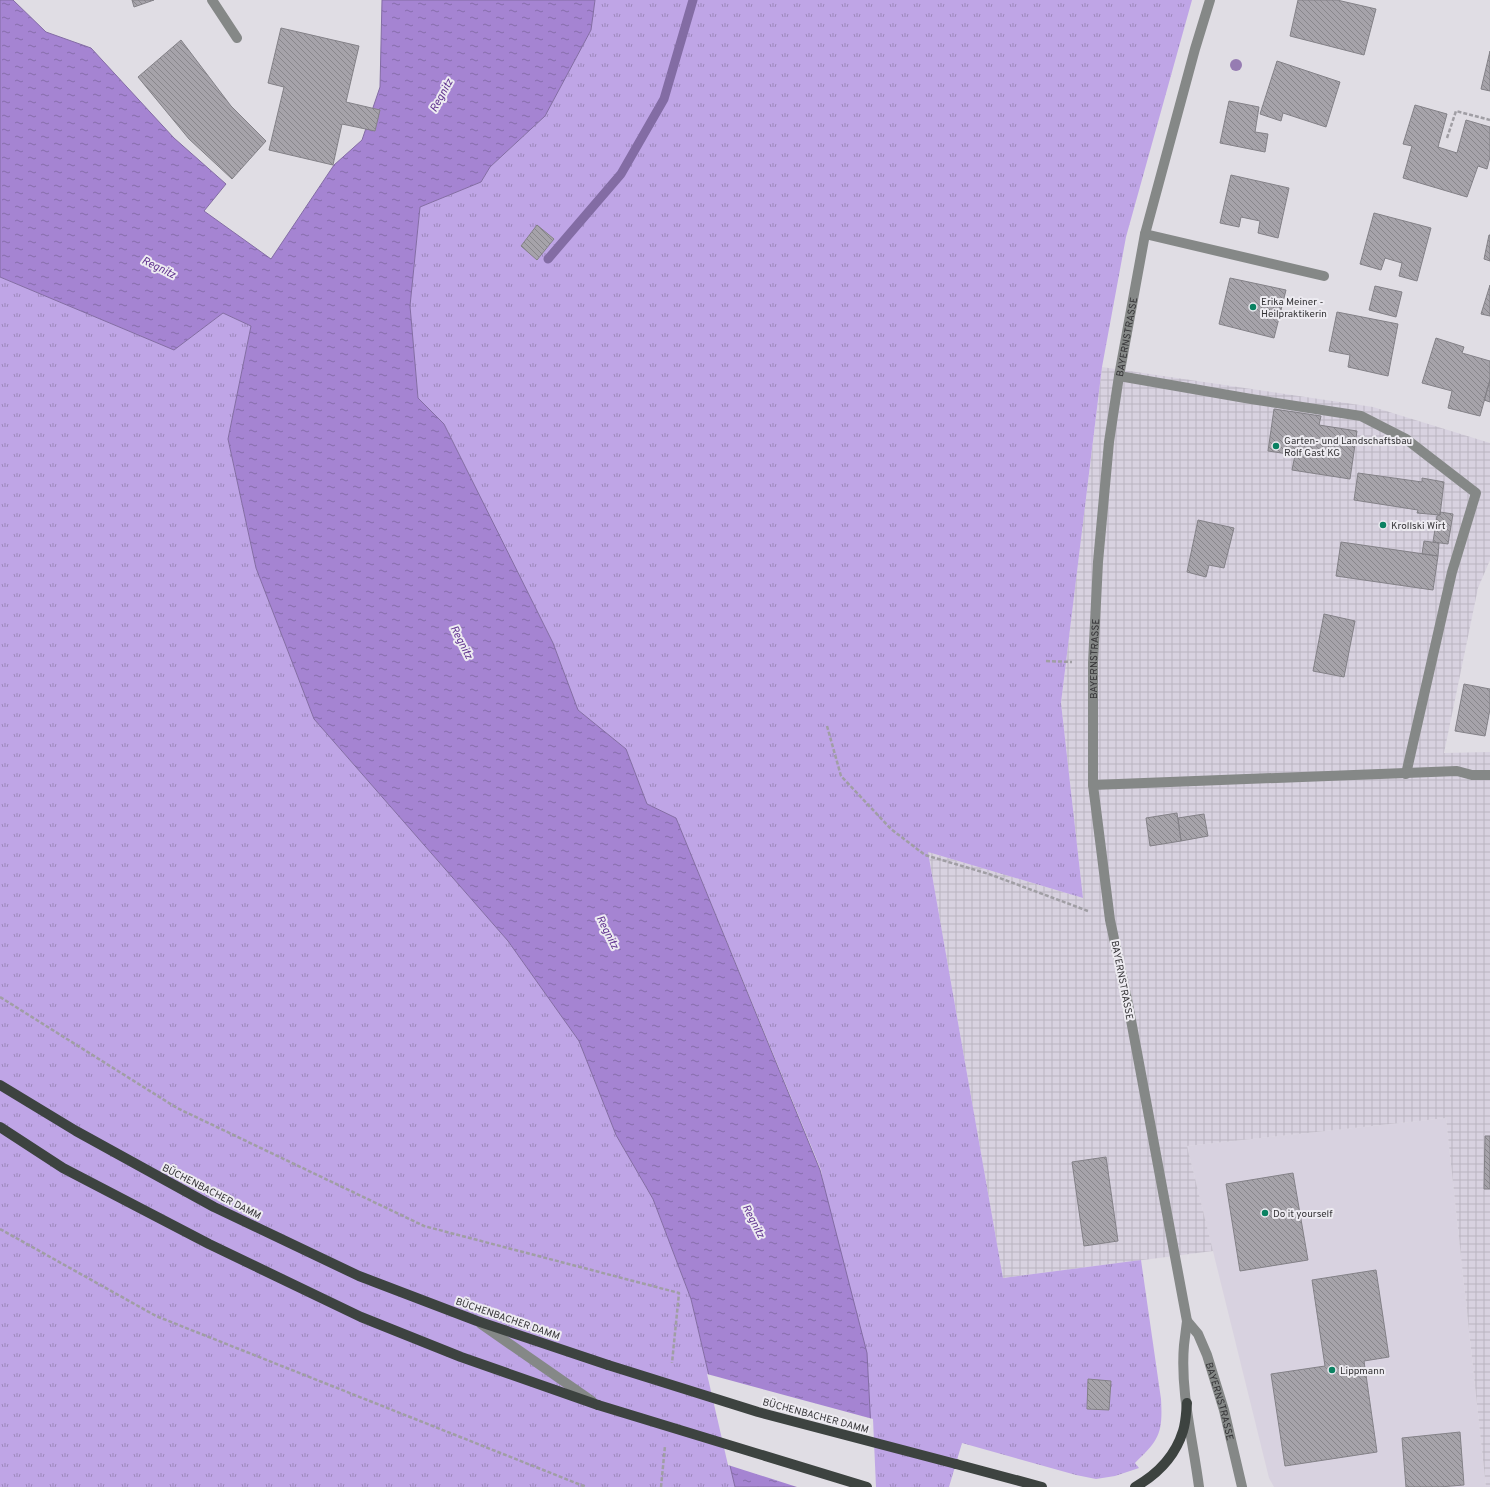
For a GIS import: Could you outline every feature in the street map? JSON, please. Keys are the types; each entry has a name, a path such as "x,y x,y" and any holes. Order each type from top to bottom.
{"main road":[{"name":"BÜCHENBACHER DAMM","path":"0,1085 76,1131 214,1207 359,1276 478,1322 758,1412 1042,1487"},
{"path":"0,1127 63,1168 181,1230 361,1317 461,1357 598,1405 868,1487"},
{"path":"1135,1487 1157,1472 1172,1455 1184,1430 1187,1403"}],"street":[{"path":"212,0 237,38"},
{"name":"BAYERNSTRASSE","path":"1199,1487 1187,1403 1184,1345 1187,1321 1129,1011 1110,920 1093,785 1093,663 1100,539 1109,442 1119,376 1146,234 1195,49 1210,0"},
{"path":"1146,234 1324,276"},
{"path":"1119,376 1361,416 1406,439 1476,493 1452,572 1406,774"},
{"path":"1093,785 1457,771 1472,775 1490,775"},
{"name":"BAYERNSTRASSE","path":"1187,1321 1198,1334 1207,1355 1224,1410 1242,1487"},
{"path":"478,1322 598,1405"}],"path":[{"path":"1447,138 1456,111 1490,120"},
{"path":"1046,661 1093,663"},
{"path":"827,726 841,776 892,829 924,855 989,874 1110,920"},
{"path":"0,997 177,1108 424,1226 679,1293 672,1370"},
{"path":"0,1229 156,1316 586,1487"},
{"path":"661,1487 665,1440"}],"shaded area":[{"path":"1102,367 1373,407 1490,443 1490,560 1478,588 1444,753 1490,752 1490,1487 1486,1487 1446,1118 1187,1146 1213,1251 1003,1278 928,852 1083,898 1061,703"},
{"path":"1446,1118 1486,1487 1274,1487 1269,1478 1187,1146"}],"green space":[{"path":"595,0 1192,0 1126,237 1102,367 1061,703 1083,898 928,852 1003,1278 1141,1260 1161,1399 1161,1421 1158,1436 1135,1463 1139,1468 1115,1476 1096,1479 1076,1475 962,1443 949,1487 874,1487 821,1170 676,818 647,804 626,749 578,710 553,643 444,424 418,398 410,306 420,207 481,182 490,167 545,116 591,30"},
{"path":"0,277 174,350 223,313 251,326 228,439 256,568 314,719 508,941 579,1041 616,1135 653,1199 691,1299 735,1487 0,1487"}],"water":[{"name":"Regnitz","path":"0,0 13,0 46,32 91,48 174,138 226,184 204,211 271,259 334,165 362,140 380,87 382,0 595,0 591,30 545,116 490,167 481,182 420,207 410,306 418,398 444,424 553,643 578,710 626,749 647,804 676,818 820,1170 867,1353 874,1487 735,1487 691,1299 653,1199 616,1135 579,1041 508,941 314,719 256,568 228,439 251,326 223,313 174,350 0,277"}],"pier":[{"path":"707,1374 873,1419 876,1487 797,1487 728,1465"}],"building":[{"path":"132,0 154,0 134,7"},
{"path":"1298,0 1337,0 1376,9 1364,55 1290,36"},
{"path":"281,28 359,46 346,102 380,110 375,131 342,124 333,165 269,150 284,87 268,83"},
{"path":"181,40 231,106 266,141 232,179 189,139 138,77"},
{"path":"1490,51 1490,91 1481,89"},
{"path":"1277,61 1340,82 1326,127 1283,113 1281,121 1260,114"},
{"path":"1229,101 1259,107 1255,132 1268,134 1265,152 1220,143"},
{"path":"1415,105 1447,114 1438,147 1457,153 1466,120 1490,127 1490,157 1487,169 1478,166 1467,197 1403,178 1412,146 1403,144"},
{"path":"1231,175 1289,188 1278,238 1258,233 1260,221 1241,217 1239,227 1220,223"},
{"path":"1374,213 1431,228 1417,281 1399,276 1402,263 1385,258 1381,270 1360,264"},
{"path":"537,225 554,239 537,260 521,246"},
{"path":"1490,235 1490,261 1484,259"},
{"name":"Erika Meiner - Heilpraktikerin","path":"1230,278 1286,290 1274,338 1219,324"},
{"path":"1490,285 1490,316 1481,314"},
{"path":"1375,286 1402,292 1396,317 1369,310"},
{"path":"1337,312 1398,324 1388,376 1348,367 1350,355 1329,351"},
{"path":"1436,338 1464,347 1462,353 1490,361 1490,380 1480,416 1448,408 1452,391 1422,383"},
{"path":"1490,380 1490,402 1484,400"},
{"path":"1274,409 1321,416 1319,425 1357,431 1350,479 1292,470 1295,455 1268,451"},
{"path":"1358,473 1422,482 1422,478 1444,482 1440,515 1417,513 1418,510 1354,500"},
{"path":"1440,512 1453,514 1448,544 1433,542 1437,516 1440,515"},
{"path":"1198,520 1234,528 1224,568 1209,565 1206,577 1187,572"},
{"path":"1424,541 1439,543 1438,556 1422,554"},
{"path":"1341,542 1438,556 1433,590 1336,576"},
{"path":"1324,614 1355,621 1344,677 1313,671"},
{"path":"1464,684 1490,689 1490,709 1485,736 1455,731"},
{"path":"1177,813 1181,841 1150,846 1146,818"},
{"path":"1204,814 1208,836 1181,841 1178,818"},
{"path":"1485,1136 1490,1136 1490,1189 1484,1189"},
{"path":"1106,1157 1118,1241 1084,1246 1072,1162"},
{"name":"Do it yourself","path":"1293,1173 1308,1260 1240,1271 1226,1184"},
{"name":"Lippmann","path":"1376,1270 1389,1357 1364,1361 1377,1452 1285,1466 1271,1374 1325,1366 1312,1280"},
{"path":"1088,1379 1111,1381 1109,1410 1087,1409"},
{"path":"1460,1432 1464,1485 1406,1487 1402,1438"}],"waterway":[{"path":"548,259 621,174 664,99 693,0"}],"place":[{"name":"Erika Meiner - Heilpraktikerin","path":"1253,307"},
{"name":"Garten- und Landschaftsbau Rolf Gast KG","path":"1276,446"},
{"name":"Krollski Wirt","path":"1383,525"},
{"name":"Do it yourself","path":"1265,1213"},
{"name":"Lippmann","path":"1332,1370"}]}
